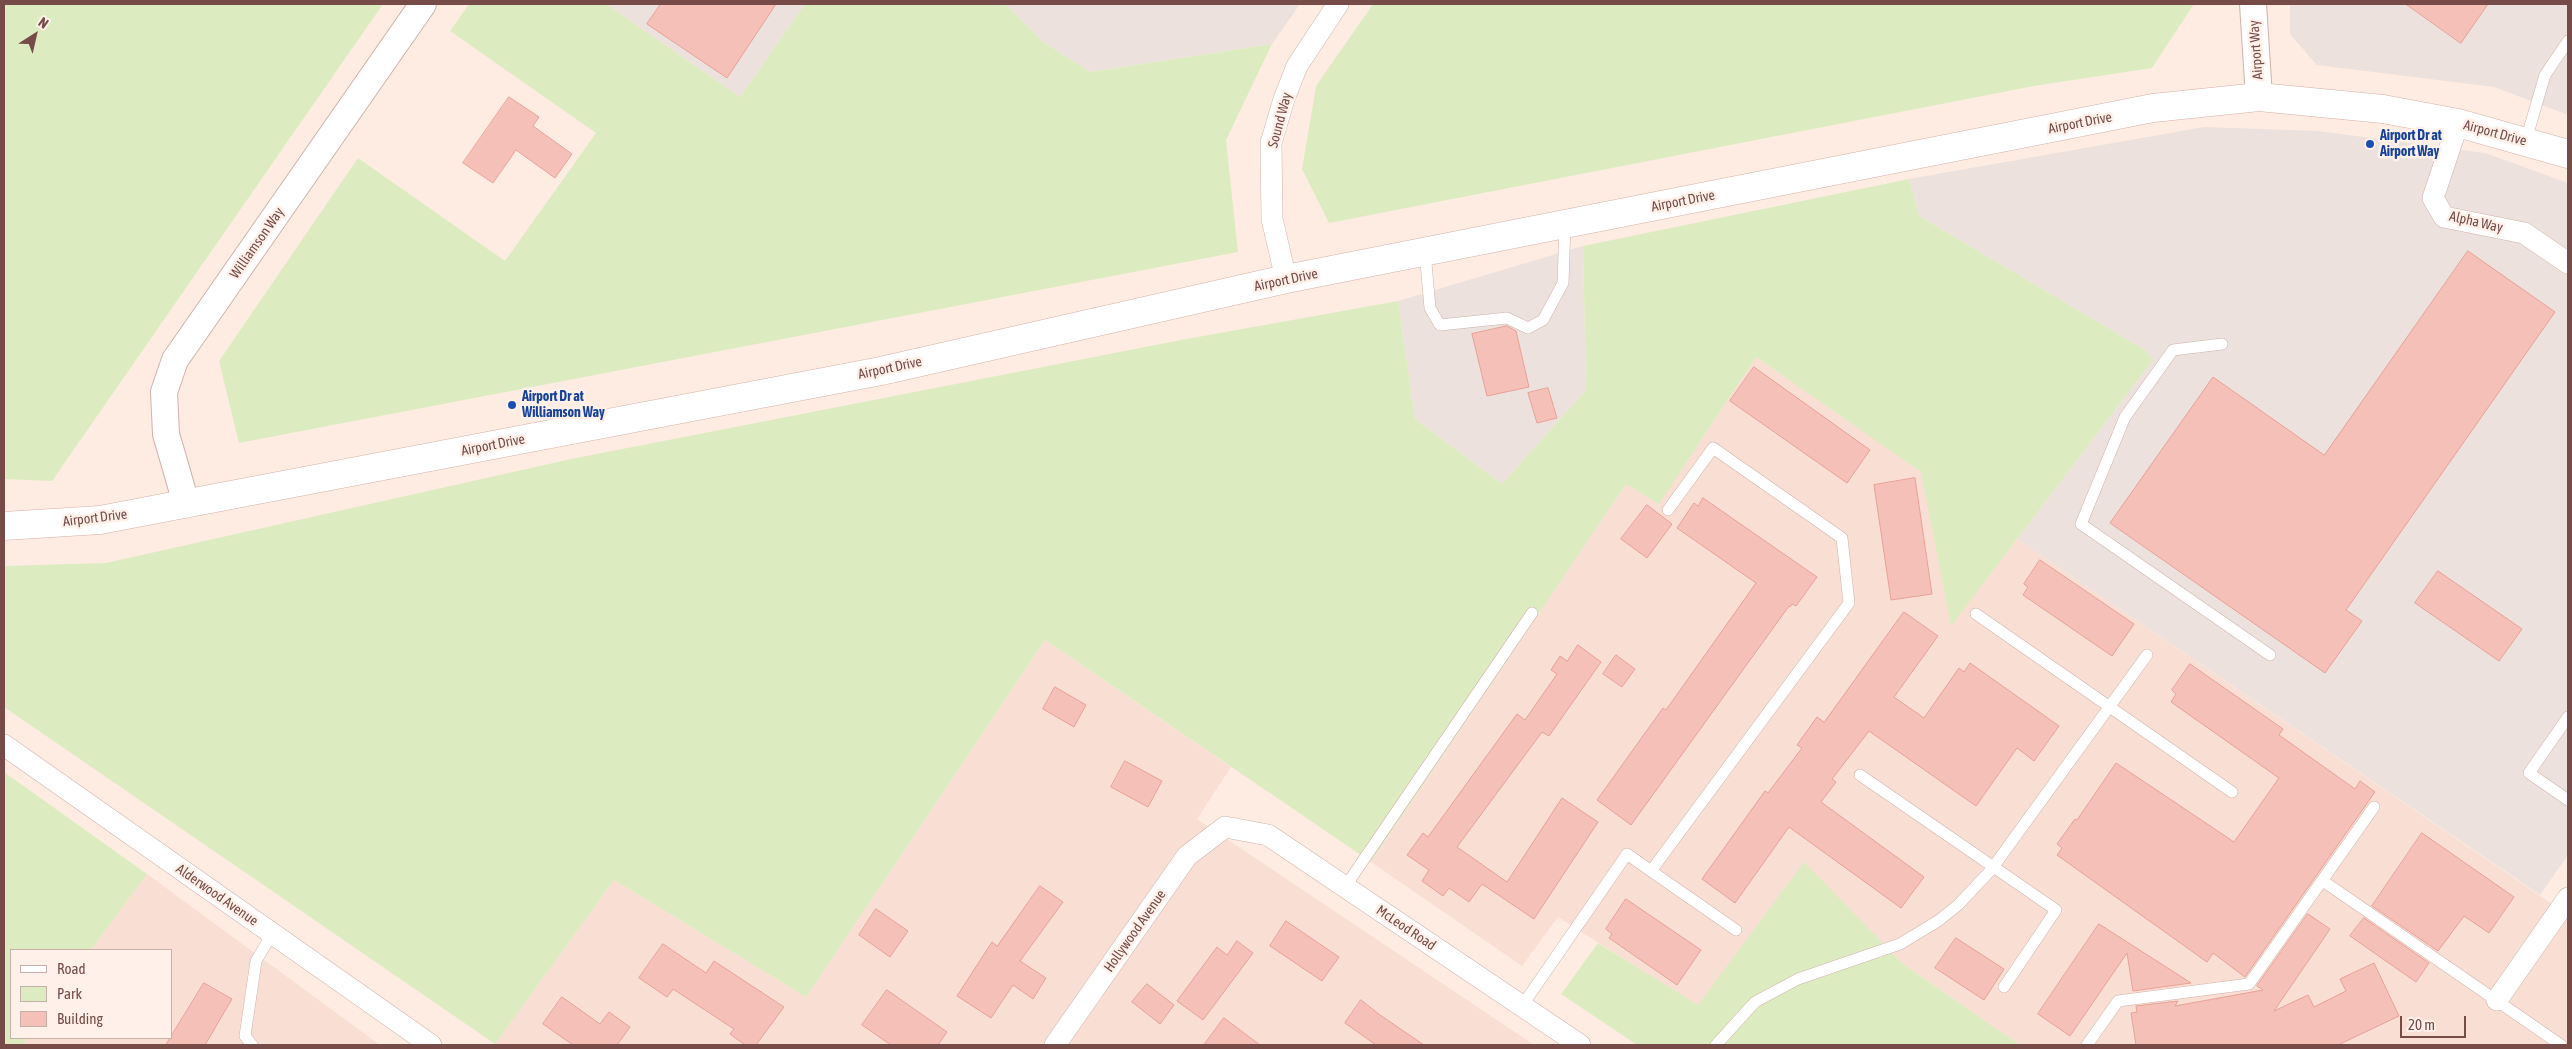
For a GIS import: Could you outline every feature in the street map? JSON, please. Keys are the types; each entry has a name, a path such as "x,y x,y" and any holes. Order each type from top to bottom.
{"main road":[{"name":"Airport Drive","path":"4,526 100,520 881,371 1286,279 2153,108 2259,97 2383,109 2458,123 2526,140 2568,154"}],"street":[{"name":"Williamson Way","path":"186,503 166,434 164,392 176,360 423,4"},
{"name":"Sound Way","path":"1286,279 1272,219 1271,143 1284,99 1297,66 1338,4"},
{"name":"Airport Way","path":"2253,4 2259,97"},
{"name":"Alpha Way","path":"2458,123 2432,198 2444,217 2524,233 2568,263"},
{"name":"Alderwood Avenue","path":"4,745 431,1045"},
{"name":"McLeod Road","path":"1225,827 1268,835 1522,1006 1570,1042"},
{"name":"Hollywood Avenue","path":"1055,1045 1186,856 1225,827"},
{"path":"2497,1000 2568,898"}],"lane":[{"path":"2526,140 2545,75 2568,41"},
{"path":"1425,252 1430,308 1440,326 1507,318 1528,328 1544,320 1563,283 1566,224"},
{"path":"2222,344 2173,350 2125,416 2082,524 2270,655"},
{"path":"1652,871 1849,603 1842,538 1714,448 1668,510"},
{"path":"1345,886 1532,613"},
{"path":"1976,614 2232,792"},
{"path":"1716,1045 1755,1002 1798,979 1900,944 1938,922 1958,905 1993,867 2147,655"},
{"path":"2568,716 2529,773 2568,800"},
{"path":"1860,775 2056,910 2004,987"},
{"path":"2087,1045 2118,1001 2249,984 2374,807"},
{"path":"1522,1006 1628,854 1736,930"},
{"path":"2323,881 2561,1045"},
{"path":"252,1045 245,1036 256,961 272,934"}],"shaded area":[{"path":"606,4 805,4 740,97"},
{"path":"1005,4 1300,4 1272,44 1090,72 1043,42"},
{"path":"2290,4 2568,4 2568,115 2494,87 2317,65 2290,34"},
{"path":"2204,127 2318,131 2485,153 2568,183 2568,855 2540,895 2017,539 2153,360 2145,350 1919,216 1909,179"},
{"path":"1583,246 1586,390 1502,484 1415,419 1398,301"},
{"path":"1756,357 1922,472 1951,625 2017,539 2568,915 2568,1045 2020,1045 1903,964 1804,863 1698,1006 1558,917 1522,966 1371,862 1626,484 1659,503"},
{"path":"1045,640 1231,767 1197,819 1534,1045 494,1045 614,880 806,997"},
{"path":"147,874 380,1045 22,1045 27,1039 172,1039 172,949 92,949"}],"green space":[{"path":"4,4 383,4 52,481 4,479"},
{"path":"469,4 606,4 740,97 805,4 1005,4 1043,42 1090,72 1272,44 1226,140 1238,252 239,443 219,361 358,158 505,261 596,133 450,31"},
{"path":"1373,4 2194,4 2152,68 2034,86 1329,223 1302,169 1316,86"},
{"path":"1909,179 1919,216 2145,350 2153,360 1951,626 1921,472 1756,357 1659,504 1626,484 1371,862 1045,640 806,997 614,880 495,1044 4,707 4,566 106,563 571,459 1181,340 1398,301 1415,419 1502,484 1586,390 1583,246"},
{"path":"4,772 147,874 92,949 10,949 10,1039 27,1039 22,1045 4,1045"},
{"path":"1804,862 1903,964 2020,1045 1637,1045 1561,994 1598,943 1698,1005"}],"building":[{"path":"661,4 776,4 727,78 647,24"},
{"path":"2406,4 2488,4 2461,43"},
{"path":"509,97 539,117 533,126 572,154 555,178 516,150 493,183 463,163"},
{"path":"2468,251 2555,312 2346,610 2362,621 2325,673 2110,523 2213,377 2324,455"},
{"path":"1507,326 1516,331 1529,387 1487,396 1472,334"},
{"path":"1754,367 1870,450 1847,483 1730,401"},
{"path":"1548,388 1557,418 1537,423 1528,393"},
{"path":"1915,478 1932,594 1891,600 1874,485"},
{"path":"1703,498 1817,577 1796,606 1792,604 1789,606 1631,825 1597,800 1663,708 1666,710 1756,583 1677,528 1694,503 1698,506"},
{"path":"1647,505 1672,524 1647,558 1621,539"},
{"path":"2040,560 2134,624 2112,656 2023,595 2028,587 2024,584"},
{"path":"2438,571 2522,629 2499,661 2415,603"},
{"path":"1904,612 1938,636 1894,697 1924,718 1959,668 1964,672 1970,663 2059,726 2034,761 2017,748 1976,806 1869,731 1832,779 1836,782 1821,802 1924,877 1901,908 1789,827 1735,903 1702,879 1765,791 1768,793 1802,748 1797,745 1817,717 1824,722"},
{"path":"1578,645 1601,662 1549,736 1542,732 1457,847 1507,882 1562,798 1598,822 1534,919 1482,884 1469,902 1449,888 1443,896 1422,881 1429,870 1407,855 1423,833 1428,837 1517,714 1525,720 1557,674 1551,670 1560,656 1567,661"},
{"path":"1616,655 1635,669 1622,687 1603,674"},
{"path":"2190,664 2283,729 2279,735 2355,789 2360,781 2375,792 2245,977 2213,953 2207,962 2057,855 2062,848 2057,844 2075,819 2077,820 2116,763 2234,842 2279,778 2171,702 2176,694 2172,690"},
{"path":"1055,687 1086,705 1074,727 1043,709"},
{"path":"1125,761 1162,781 1148,807 1111,787"},
{"path":"2422,833 2514,897 2489,933 2464,916 2438,951 2372,906"},
{"path":"1040,886 1063,902 1020,961 1046,978 1033,999 1013,985 991,1018 957,996 992,942 997,946"},
{"path":"1626,899 1701,950 1677,985 1609,938 1612,934 1606,929"},
{"path":"876,909 908,931 890,957 859,935"},
{"path":"2308,914 2330,929 2274,1011 2308,995 2314,1007 2346,991 2340,979 2374,963 2399,1016 2338,1045 2136,1045 2131,1013 2137,1012 2136,1006 2178,1001 2175,1006 2263,990 2257,986"},
{"path":"2364,918 2429,963 2416,982 2350,936"},
{"path":"1286,921 1339,957 1322,981 1270,946"},
{"path":"2099,924 2191,983 2133,991 2127,953 2070,1036 2038,1014"},
{"path":"1956,938 2004,969 1984,1000 1935,968"},
{"path":"1237,941 1253,953 1203,1020 1177,1001 1217,947 1227,955"},
{"path":"663,944 706,973 714,961 784,1007 756,1045 745,1045 730,1034 734,1029 673,989 667,997 639,978"},
{"path":"204,983 232,999 205,1045 166,1045 170,1039 172,1039 172,1035"},
{"path":"1147,984 1174,1005 1160,1024 1132,1002"},
{"path":"887,990 947,1032 938,1045 891,1045 862,1025"},
{"path":"562,997 600,1024 609,1012 630,1027 617,1045 573,1045 543,1024"},
{"path":"1361,1000 1424,1045 1376,1045 1345,1023"},
{"path":"1224,1018 1260,1045 1204,1045"}],"place":[{"name":"Airport Dr at Airport Way","path":"2370,144"},
{"name":"Airport Dr at Williamson Way","path":"512,405"}]}
